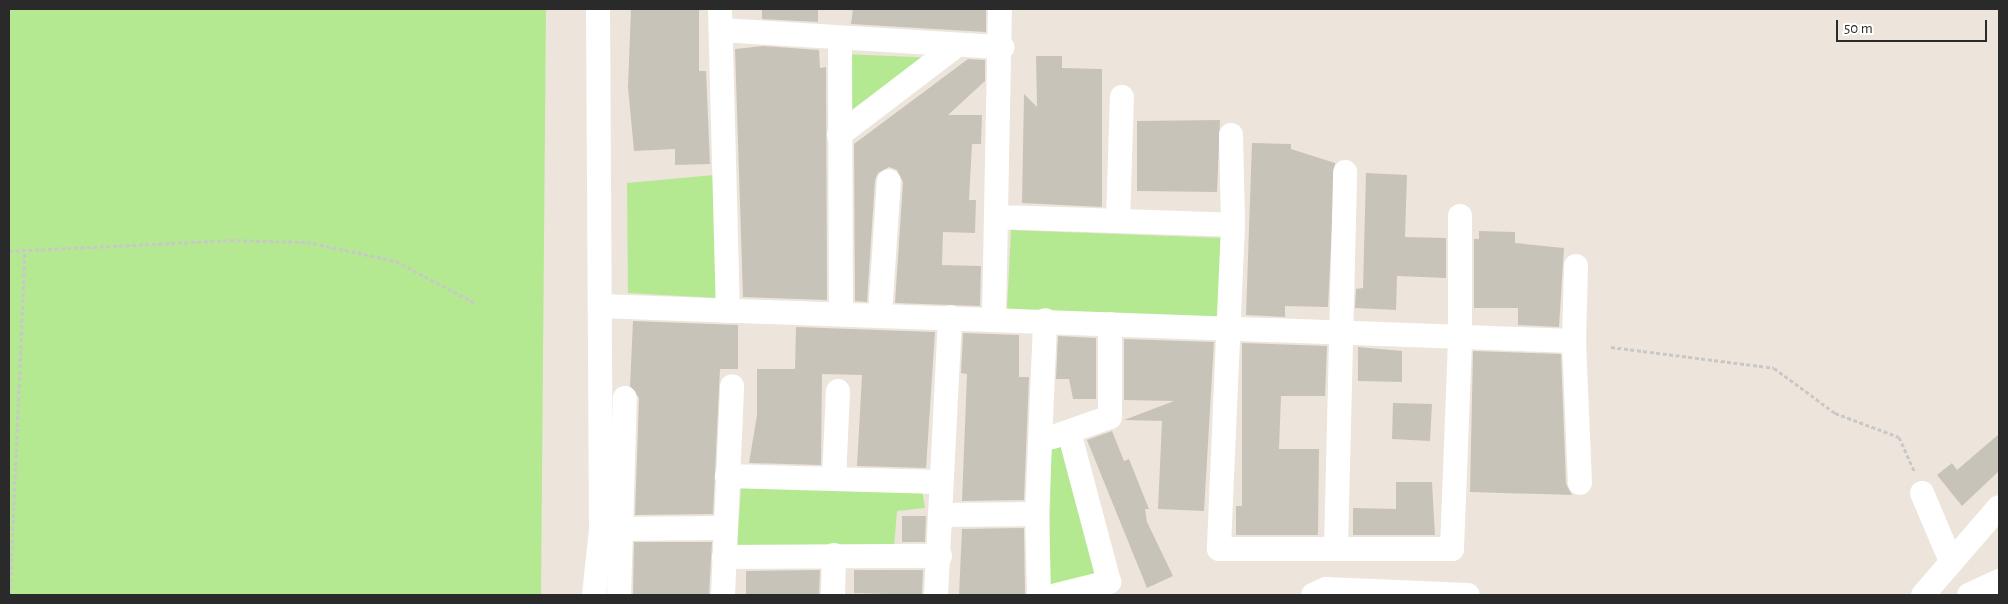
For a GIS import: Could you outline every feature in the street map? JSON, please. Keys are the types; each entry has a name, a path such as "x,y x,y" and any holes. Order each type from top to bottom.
{"street":[{"path":"598,9 600,306 611,529 619,595"},
{"path":"994,318 1002,47 1000,9"},
{"path":"728,311 720,20 840,40 1002,47"},
{"path":"840,40 841,314"},
{"path":"839,135 956,46"},
{"path":"1118,221 1122,97"},
{"path":"1232,135 1233,225 1230,332 1219,549 1336,547 1452,549 1460,338 1460,216"},
{"path":"1336,547 1338,336 1345,172"},
{"path":"880,315 889,181"},
{"path":"997,217 1233,225"},
{"path":"1576,266 1574,341 1580,483"},
{"path":"600,306 1045,320 1230,332 1338,336 1574,341"},
{"path":"936,595 940,556 939,482 950,317"},
{"path":"1039,595 1037,514 1042,441 1045,320"},
{"path":"1042,441 1110,417 1110,324"},
{"path":"723,595 724,528 732,386"},
{"path":"834,479 838,391"},
{"path":"594,595 611,529 625,398"},
{"path":"1057,595 1109,582 1069,432"},
{"path":"727,476 939,482"},
{"path":"1922,492 1950,559"},
{"path":"1922,595 1950,559 1999,507"},
{"path":"940,515 1037,514"},
{"path":"611,529 724,528"},
{"path":"833,595 834,555"},
{"path":"724,557 940,556"},
{"path":"1969,595 1999,581"},
{"path":"1313,595 1326,589 1468,595"}],"path":[{"path":"9,251 25,252 230,240 307,242 396,260 475,303"},
{"path":"10,595 25,252"},
{"path":"1611,347 1774,368 1835,413 1899,437 1922,492"}],"green space":[{"path":"9,9 546,9 541,595 9,595"},
{"path":"845,54 936,58 845,122"},
{"path":"714,175 717,298 628,293 627,183"},
{"path":"1011,230 1223,238 1219,321 1007,309"},
{"path":"1065,444 1101,578 1049,590 1051,450"},
{"path":"741,488 922,489 925,508 897,511 894,548 737,549"}],"building":[{"path":"631,9 699,9 699,71 706,71 710,164 675,165 675,149 634,151 628,87"},
{"path":"762,9 818,9 818,22 762,19"},
{"path":"853,9 986,9 986,32 851,24"},
{"path":"763,46 819,50 820,68 826,67 827,300 743,297 735,49"},
{"path":"1036,56 1062,56 1062,68 1102,69 1102,207 1022,203 1024,94 1037,107"},
{"path":"968,59 985,60 985,81 948,115 982,115 981,144 972,144 969,200 976,200 975,233 943,232 942,265 981,266 980,306 895,303 903,182 897,170 889,167 878,173 875,180 867,302 855,301 854,144"},
{"path":"1220,120 1217,192 1137,191 1137,121"},
{"path":"1252,143 1291,144 1291,149 1335,163 1328,307 1285,306 1285,317 1246,315"},
{"path":"1366,173 1407,175 1405,237 1446,238 1446,278 1397,276 1396,310 1355,308 1356,289 1363,288"},
{"path":"1479,231 1515,232 1515,243 1564,248 1559,327 1518,325 1518,308 1474,308 1474,239 1479,239"},
{"path":"633,321 738,325 738,369 720,369 713,514 635,515 639,398 630,386"},
{"path":"796,327 935,332 926,468 857,466 862,375 822,374 821,465 749,463 757,415 757,369 795,369"},
{"path":"963,333 1019,335 1019,377 1029,377 1024,500 962,501 967,374 961,373"},
{"path":"1058,336 1096,338 1096,399 1073,399 1069,379 1056,379"},
{"path":"1124,339 1214,342 1204,511 1158,509 1162,421 1124,420 1174,401 1124,400"},
{"path":"1242,343 1327,346 1325,396 1281,396 1279,449 1319,449 1318,535 1236,535 1236,506 1242,506"},
{"path":"1358,347 1402,351 1402,382 1358,381"},
{"path":"1473,351 1561,354 1566,484 1572,495 1470,492"},
{"path":"1393,403 1432,404 1430,441 1392,439"},
{"path":"1112,431 1124,461 1129,459 1149,509 1145,509 1147,522 1173,576 1147,588 1087,440"},
{"path":"1999,434 1999,471 1962,506 1937,475 1952,463 1957,470"},
{"path":"1396,482 1432,482 1435,535 1353,535 1353,508 1396,509"},
{"path":"902,516 926,516 925,542 902,542"},
{"path":"1024,528 1025,595 959,595 962,529"},
{"path":"634,542 712,542 709,595 633,595"},
{"path":"820,570 819,595 746,595 746,571"},
{"path":"854,570 923,570 922,595 854,593"}]}
